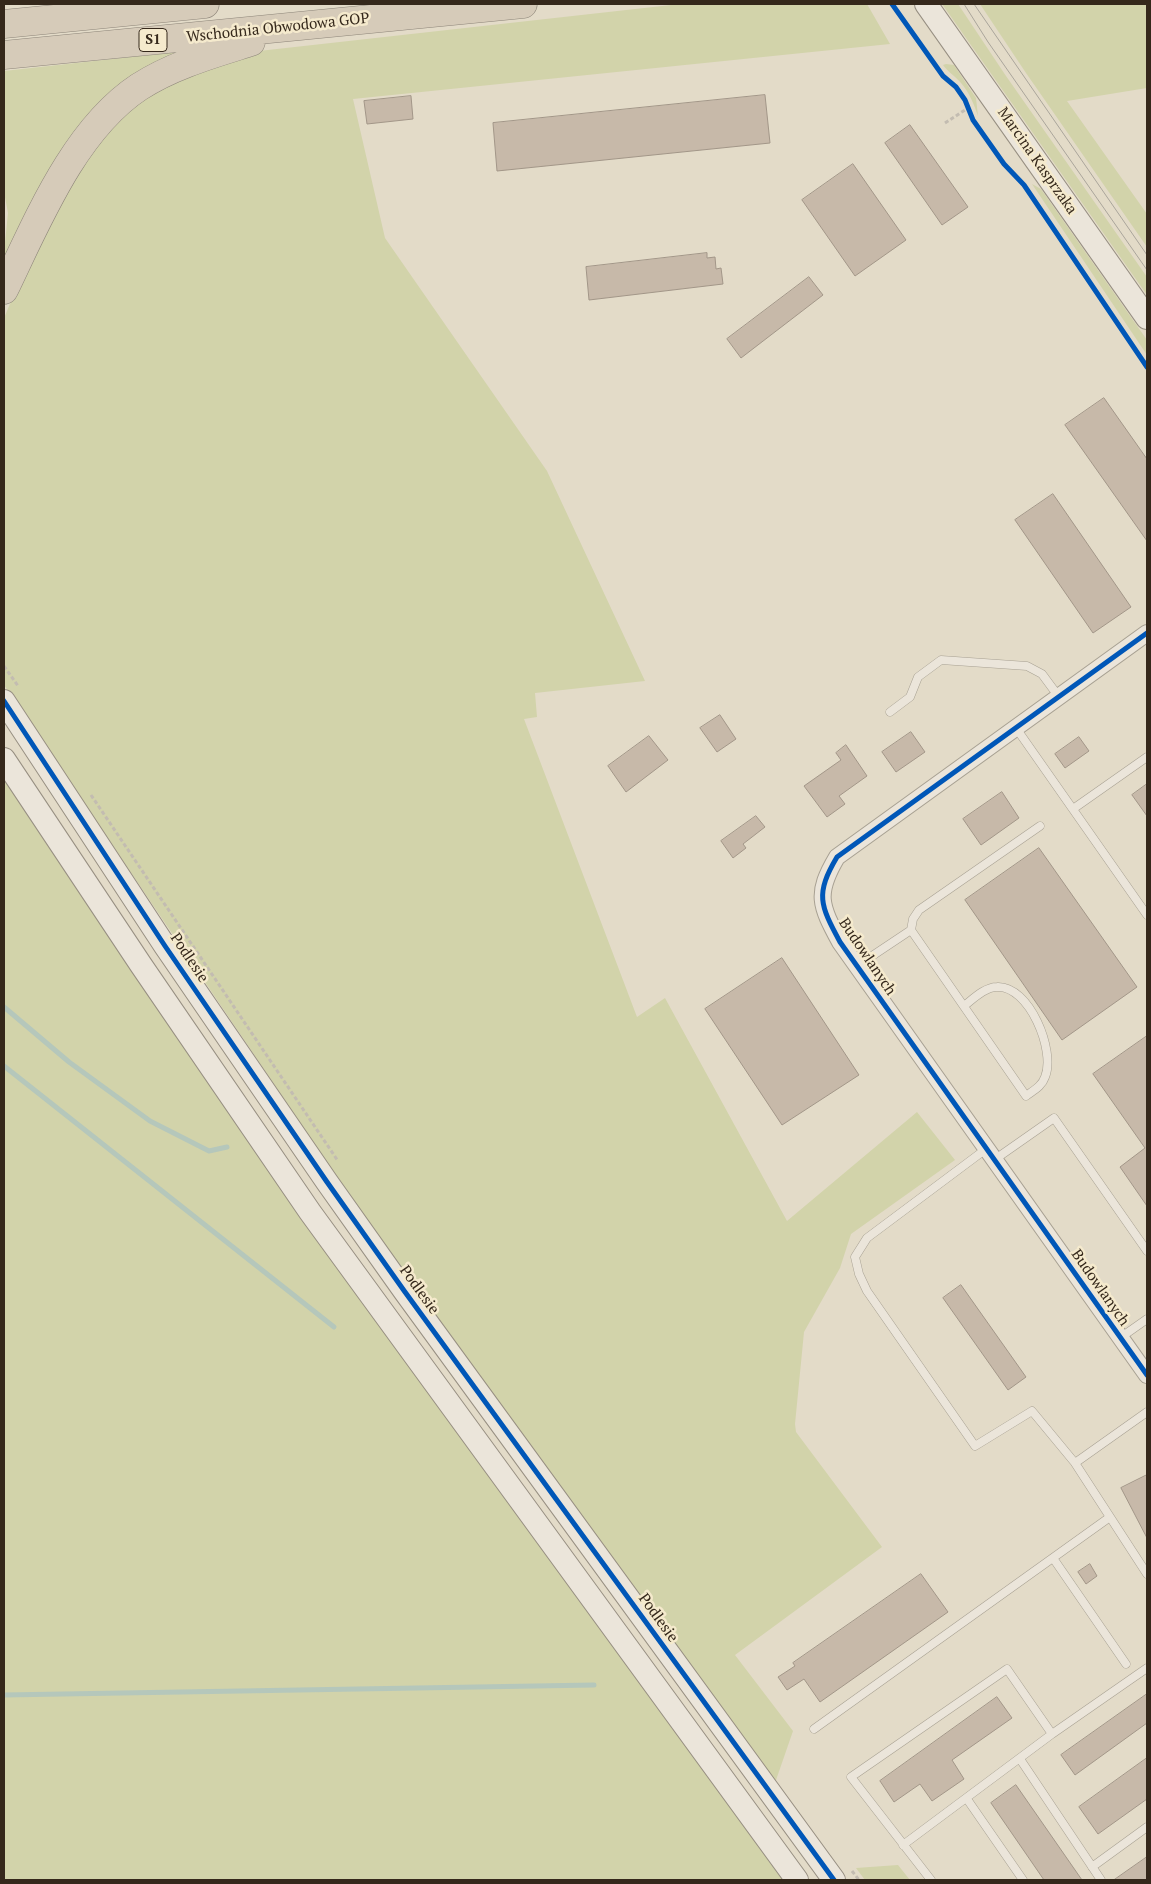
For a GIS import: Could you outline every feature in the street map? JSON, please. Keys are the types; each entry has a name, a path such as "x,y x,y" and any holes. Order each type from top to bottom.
{"highway":[{"name":"S1","path":"4,24 204,4"},
{"name":"Wschodnia Obwodowa GOP","path":"4,55 523,4"},
{"path":"4,290 70,161 103,119 122,102 138,88 162,74 202,58 303,25"}],"street":[{"name":"Marcina Kasprzaka","path":"926,4 1147,318"},
{"name":"Budowlanych","path":"1147,633 837,857 826,876 821,897 825,916 840,942 1147,1375"},
{"name":"Podlesie","path":"12,696 165,946 338,1198 410,1300 841,1872"},
{"path":"4,759 141,965 310,1212 798,1880"}],"lane":[{"path":"890,712 910,697 918,677 941,660 1027,666 1042,674 1059,697"},
{"path":"1016,728 1147,914"},
{"path":"1073,809 1147,756"},
{"path":"964,1006 985,991 997,987 1009,989 1018,996 1037,1019 1042,1030 1047,1051 1047,1064 1046,1076 1040,1086 1026,1096 911,930 913,919 919,910 1040,826"},
{"path":"857,966 911,930"},
{"path":"1147,1251 1054,1118 990,1155 867,1238 855,1257 859,1274 867,1291 975,1446 1032,1411 1075,1464 1147,1574"},
{"path":"1120,1338 1147,1319"},
{"path":"1075,1464 1147,1412"},
{"path":"814,1729 1110,1517"},
{"path":"1053,1558 1126,1664"},
{"path":"903,1845 1052,1734 1147,1668"},
{"path":"931,1880 851,1778 1007,1669 1052,1734"},
{"path":"1020,1759 1101,1880"},
{"path":"967,1799 1023,1880"},
{"path":"1092,1867 1147,1827"}],"path":[{"path":"945,123 968,108"},
{"path":"4,666 12,696"},
{"path":"88,790 339,1162"},
{"path":"841,1872 859,1880"}],"green space":[{"path":"680,4 867,4 890,44 353,99 385,238 547,471 645,681 535,693 537,717 524,719 637,1017 665,998 787,1221 917,1112 955,1160 851,1234 840,1268 804,1332 795,1424 796,1432 882,1547 735,1655 793,1731 775,1783 349,1195 4,685 4,318 29,259 51,214 111,124 168,82 259,51"},
{"path":"942,4 958,4 1006,76 1147,277 1147,295"},
{"path":"980,4 1147,4 1147,88 1067,101 1147,214 1147,247 1026,73"},
{"path":"193,50 136,81 4,276 4,252 8,213 4,192 4,71"},
{"path":"943,65 954,65 976,98 978,116 966,90"},
{"path":"1032,184 1041,189 1147,340 1147,355"},
{"path":"4,774 786,1880 4,1880"},
{"path":"898,1865 910,1880 865,1880 856,1868"}],"building":[{"path":"765,95 770,143 497,171 493,123"},
{"path":"411,96 413,119 367,124 364,101"},
{"path":"910,125 968,207 942,225 885,143"},
{"path":"853,164 906,240 855,276 802,200"},
{"path":"707,253 707,258 715,257 716,269 721,268 723,284 589,300 586,267"},
{"path":"809,277 823,295 741,358 727,339"},
{"path":"1104,398 1147,459 1147,541 1065,425"},
{"path":"1053,494 1131,607 1093,633 1015,520"},
{"path":"720,715 736,739 717,752 700,728"},
{"path":"911,732 925,752 896,772 882,752"},
{"path":"649,736 668,760 626,792 608,766"},
{"path":"1079,737 1089,751 1065,768 1055,754"},
{"path":"846,745 867,776 839,796 845,804 827,817 804,786 841,760 836,753"},
{"path":"1147,784 1147,816 1132,795"},
{"path":"1002,792 1019,818 981,845 963,819"},
{"path":"756,816 765,827 743,844 746,848 733,858 721,841"},
{"path":"1039,848 1137,987 1062,1040 965,900"},
{"path":"782,958 859,1075 782,1125 705,1009"},
{"path":"1147,1036 1147,1206 1120,1167 1145,1148 1093,1074"},
{"path":"961,1285 1026,1377 1008,1390 943,1298"},
{"path":"1147,1475 1147,1538 1121,1488"},
{"path":"1090,1564 1097,1576 1086,1584 1078,1572"},
{"path":"921,1574 948,1612 820,1702 804,1679 787,1690 778,1677 795,1666 793,1663"},
{"path":"1147,1694 1147,1723 1075,1775 1061,1755"},
{"path":"997,1697 1012,1718 952,1760 964,1779 932,1801 920,1784 894,1802 880,1781"},
{"path":"1147,1758 1147,1799 1098,1834 1079,1807"},
{"path":"1016,1785 1082,1880 1044,1880 991,1803"},
{"path":"1147,1857 1147,1880 1114,1880"}],"waterway":[{"path":"4,1007 69,1062 150,1121 209,1151 227,1147"},
{"path":"4,1066 334,1327"},
{"path":"4,1695 594,1685"}],"tram line":[{"path":"964,4 988,42 1147,270"},
{"path":"974,4 1147,255"}],"cycle path":[{"path":"892,4 943,76 956,87 965,100 973,120 1004,164 1024,185 1147,367"},
{"path":"1147,633 837,857 825,881 823,890 824,909 840,942 1147,1375"},
{"path":"4,701 165,946 327,1182 405,1292 834,1880"}]}
